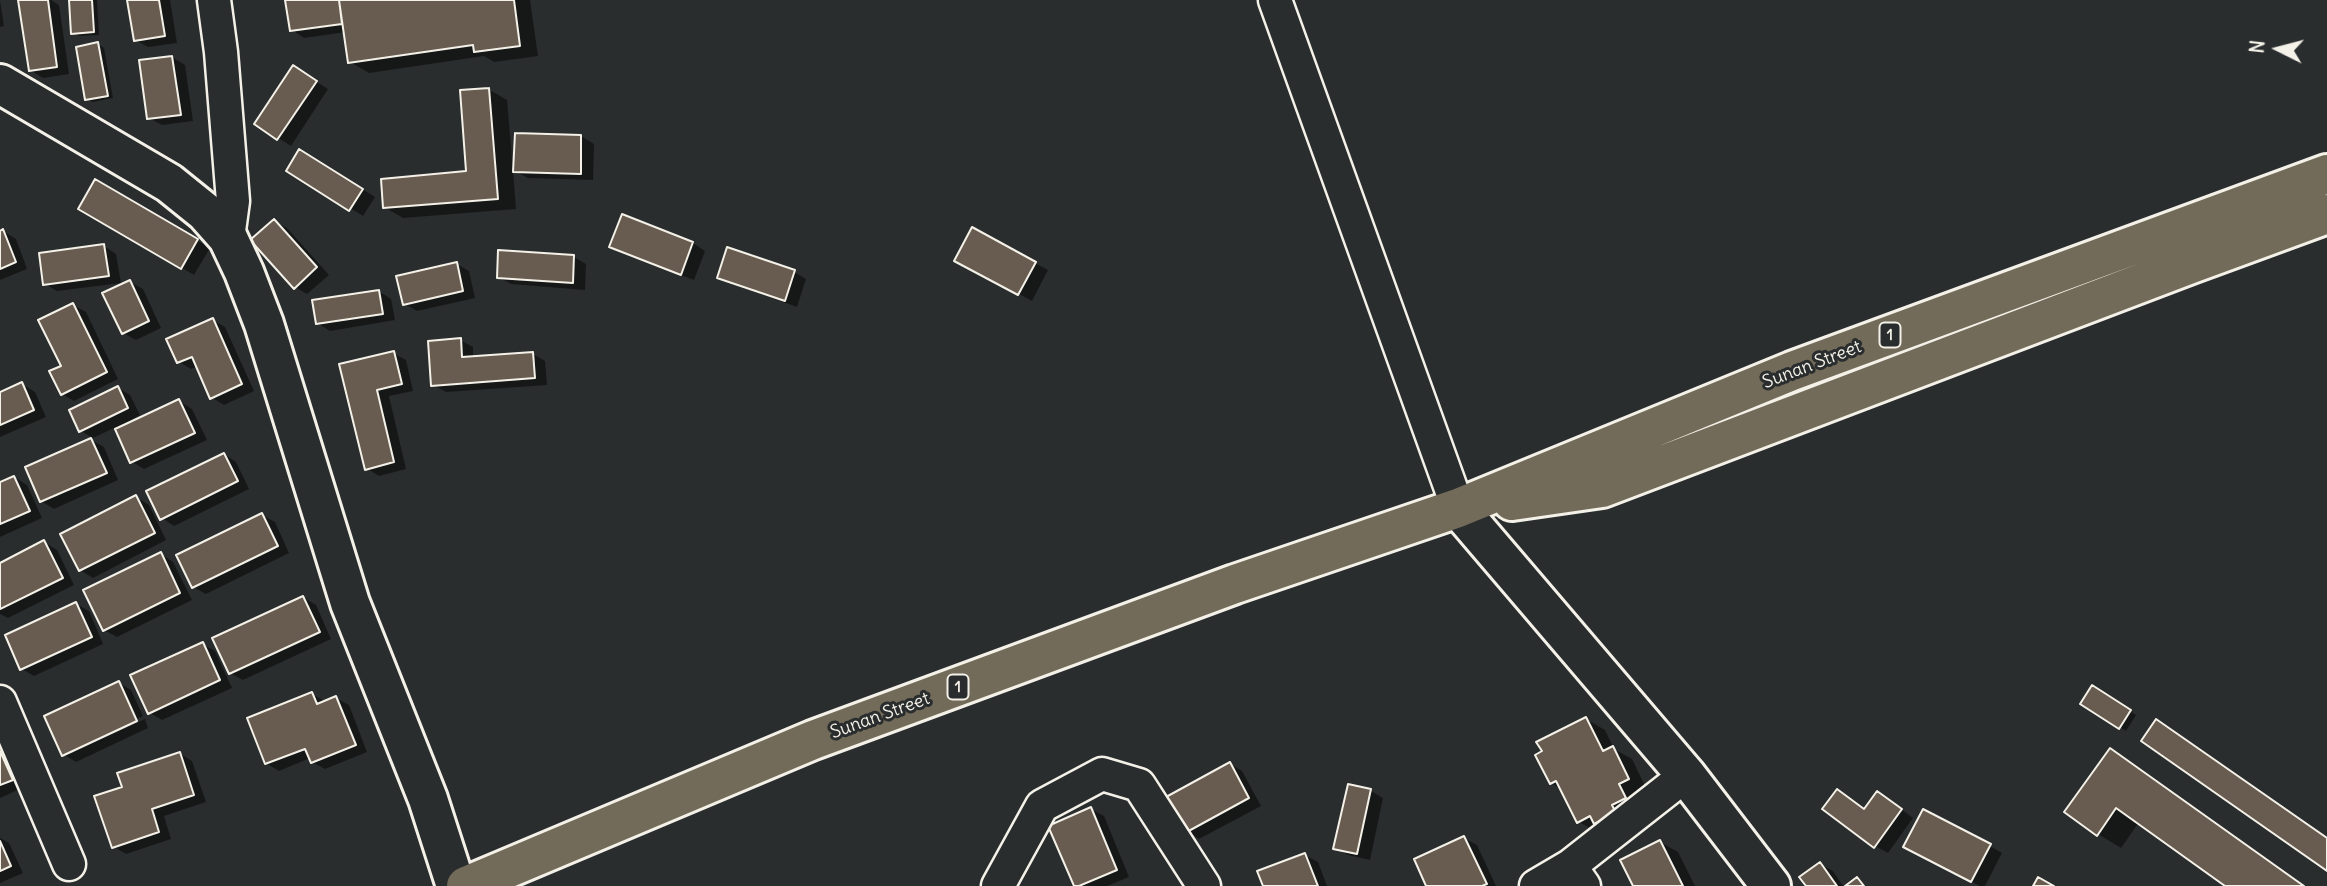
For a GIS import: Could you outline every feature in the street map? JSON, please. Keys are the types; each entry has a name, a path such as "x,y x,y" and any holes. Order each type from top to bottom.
{"main road":[{"name":"Sunan Street","path":"466,886 813,740 1235,583 1458,508 1792,371 2327,174"},
{"name":"Sunan Street","path":"1458,508 1602,488 2327,214"}],"street":[{"path":"214,0 233,201 228,238"},
{"path":"1275,0 1458,508 1686,775 1771,886"},
{"path":"0,84 169,183 205,212 228,238 264,324 350,603 428,799 456,886"},
{"path":"0,702 69,864"},
{"path":"998,886 1042,806 1102,774 1139,785 1204,886"},
{"path":"1536,886 1577,876 1686,775"}],"building":[{"path":"18,0 48,0 57,67 29,71"},
{"path":"69,0 92,0 94,32 71,34"},
{"path":"127,0 159,0 165,36 134,41"},
{"path":"285,0 339,0 342,24 290,31"},
{"path":"339,0 514,0 520,46 474,52 473,45 348,63"},
{"path":"98,42 108,96 85,100 76,47"},
{"path":"172,56 181,115 147,119 139,60"},
{"path":"293,65 317,81 277,140 254,124"},
{"path":"489,88 498,199 383,208 381,179 466,171 460,90"},
{"path":"515,133 581,135 581,174 513,172"},
{"path":"299,149 363,189 349,211 286,171"},
{"path":"95,179 198,239 181,269 78,209"},
{"path":"622,214 693,242 681,275 609,247"},
{"path":"274,219 317,267 294,289 250,240"},
{"path":"972,227 1036,262 1018,295 954,261"},
{"path":"3,229 16,262 0,269 0,231"},
{"path":"104,244 109,276 43,285 39,253"},
{"path":"727,247 795,270 785,301 717,278"},
{"path":"498,250 574,255 573,283 497,278"},
{"path":"457,262 463,291 403,305 396,276"},
{"path":"130,280 149,321 122,334 102,293"},
{"path":"379,290 383,314 316,324 312,300"},
{"path":"73,303 107,372 61,395 49,371 61,366 38,320"},
{"path":"213,318 242,384 210,399 192,357 177,363 166,339"},
{"path":"461,338 462,357 533,352 535,378 431,386 428,341"},
{"path":"394,351 402,384 377,390 394,462 365,470 339,364"},
{"path":"22,382 34,410 0,425 0,392"},
{"path":"118,386 128,408 79,432 69,410"},
{"path":"179,399 195,433 130,463 115,429"},
{"path":"91,438 107,473 40,502 25,467"},
{"path":"224,453 238,481 160,520 146,491"},
{"path":"14,476 30,511 0,524 0,482"},
{"path":"136,495 155,533 79,571 60,534"},
{"path":"262,513 278,546 192,588 176,555"},
{"path":"44,540 63,578 0,609 0,563"},
{"path":"161,552 180,593 103,631 83,590"},
{"path":"303,596 320,632 229,674 212,638"},
{"path":"76,602 92,637 20,670 5,635"},
{"path":"203,642 220,680 148,714 130,675"},
{"path":"119,681 137,721 62,756 44,716"},
{"path":"2092,685 2131,710 2119,729 2080,704"},
{"path":"312,692 317,704 336,696 356,745 311,763 305,749 265,764 247,718"},
{"path":"1586,717 1603,751 1613,746 1629,779 1619,784 1626,798 1612,805 1616,813 1594,824 1590,816 1577,823 1556,781 1550,784 1535,755 1542,751 1536,742"},
{"path":"2156,719 2327,838 2327,871 2141,741"},
{"path":"2110,748 2304,886 2225,886 2116,808 2097,836 2064,812"},
{"path":"0,751 13,780 0,785"},
{"path":"180,752 194,795 152,809 159,832 112,848 94,796 122,787 117,773"},
{"path":"1230,762 1249,798 1185,833 1166,797"},
{"path":"1348,784 1371,789 1357,854 1333,849"},
{"path":"1837,789 1864,809 1877,791 1902,809 1874,848 1822,809"},
{"path":"1091,807 1117,870 1074,886 1048,826"},
{"path":"1923,809 1991,844 1971,882 1903,847"},
{"path":"1464,836 1487,884 1426,886 1414,859"},
{"path":"1660,840 1683,886 1633,886 1620,860"},
{"path":"0,841 11,866 0,871"},
{"path":"1305,853 1318,886 1263,886 1257,871"},
{"path":"1820,862 1837,886 1806,886 1799,877"},
{"path":"1857,877 1864,886 1845,886"},
{"path":"2038,877 2054,886 2033,886"}]}
